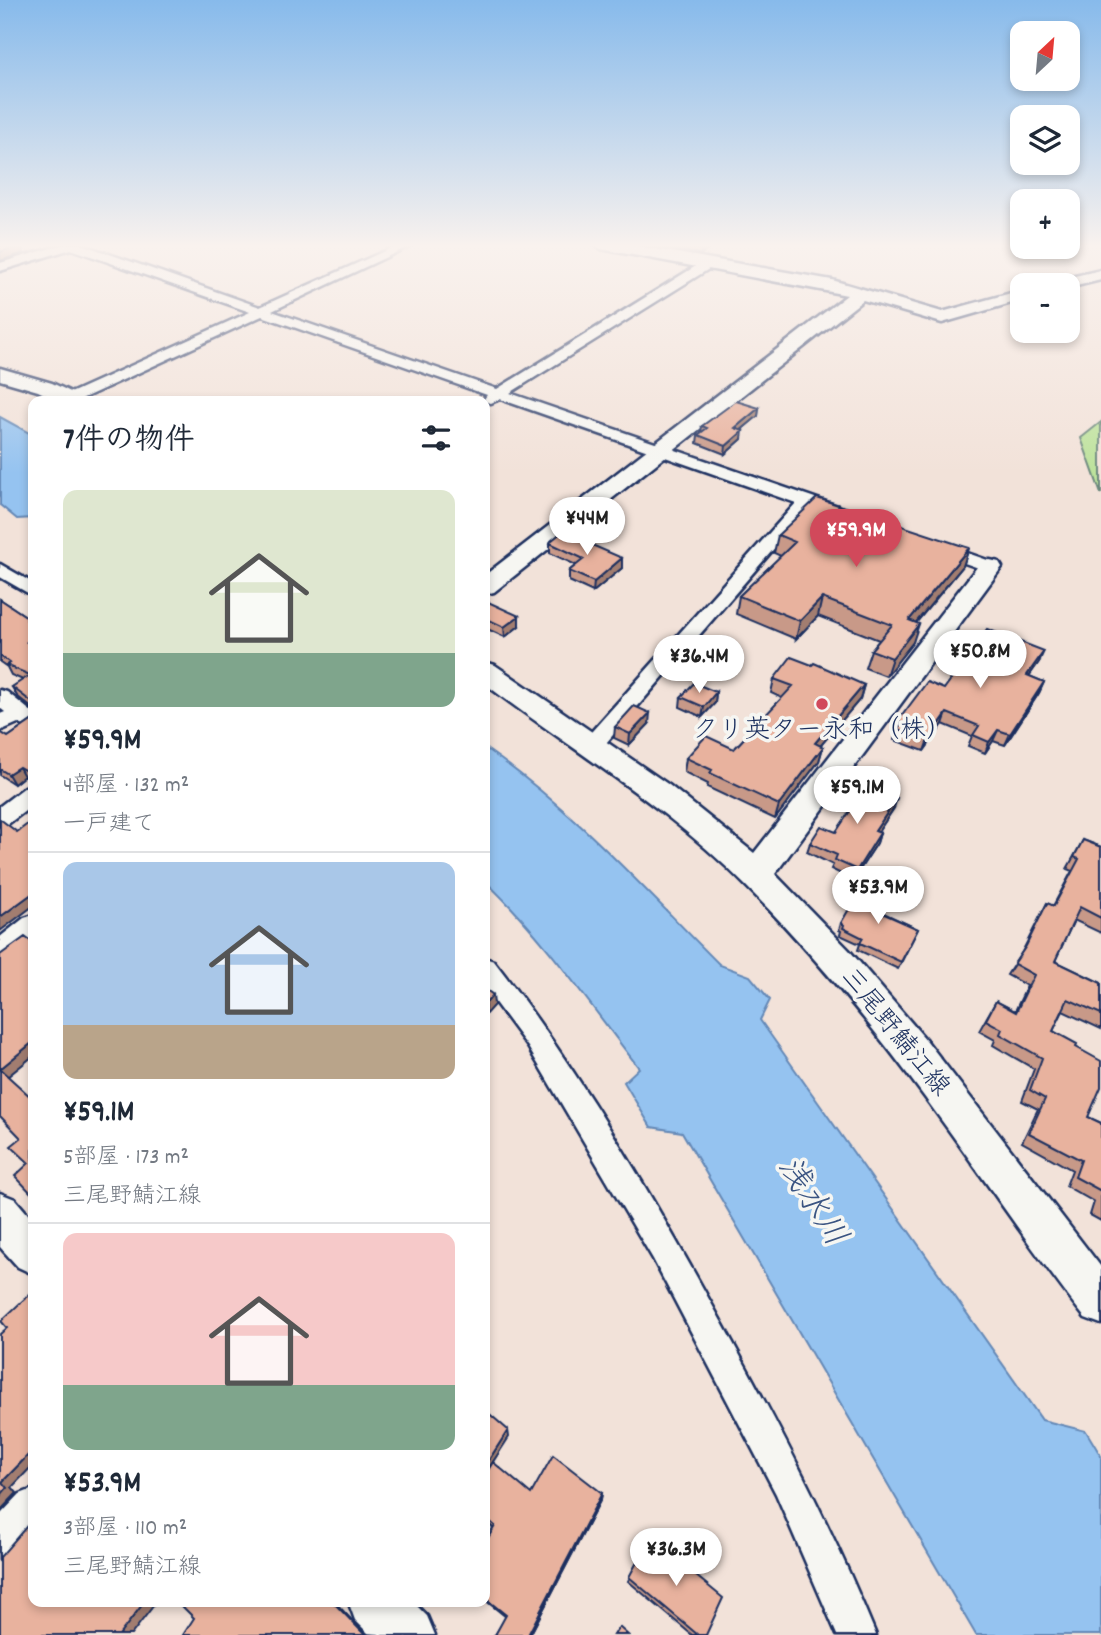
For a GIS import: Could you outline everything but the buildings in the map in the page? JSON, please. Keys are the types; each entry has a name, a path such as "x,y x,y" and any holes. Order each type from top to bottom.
{"street":[{"path":"80,396 243,320"},
{"path":"285,320 859,519"},
{"path":"490,399 617,320"},
{"path":"490,583 826,320"},
{"path":"0,374 45,387 63,396"},
{"path":"592,744 806,501"},
{"path":"756,875 990,567 924,543"},
{"path":"0,569 28,588"},
{"name":"三尾野鯖江線","path":"490,675 691,816 756,875 889,1023 960,1113 1061,1255 1101,1302"},
{"path":"0,697 26,718"},
{"path":"0,724 26,718"},
{"path":"0,818 28,797"},
{"path":"0,950 28,929"},
{"path":"490,977 538,1039 664,1248 789,1481 857,1635"},
{"path":"0,1214 28,1246"},
{"path":"0,1541 28,1512"},
{"path":"380,1607 408,1635"}],"green space":[{"path":"1101,422 1101,494 1081,438"}],"water":[{"path":"0,417 28,432 28,518 17,519 0,505"},
{"name":"浅水川","path":"490,752 578,824 720,965 750,976 770,1000 760,1020 1042,1420 1086,1431 1101,1456 1101,1635 976,1635 682,1132 651,1127 624,1082 639,1068 546,948 490,886"}],"place":[{"name":"クリ英ター永和（株）","path":"822,704"}]}
